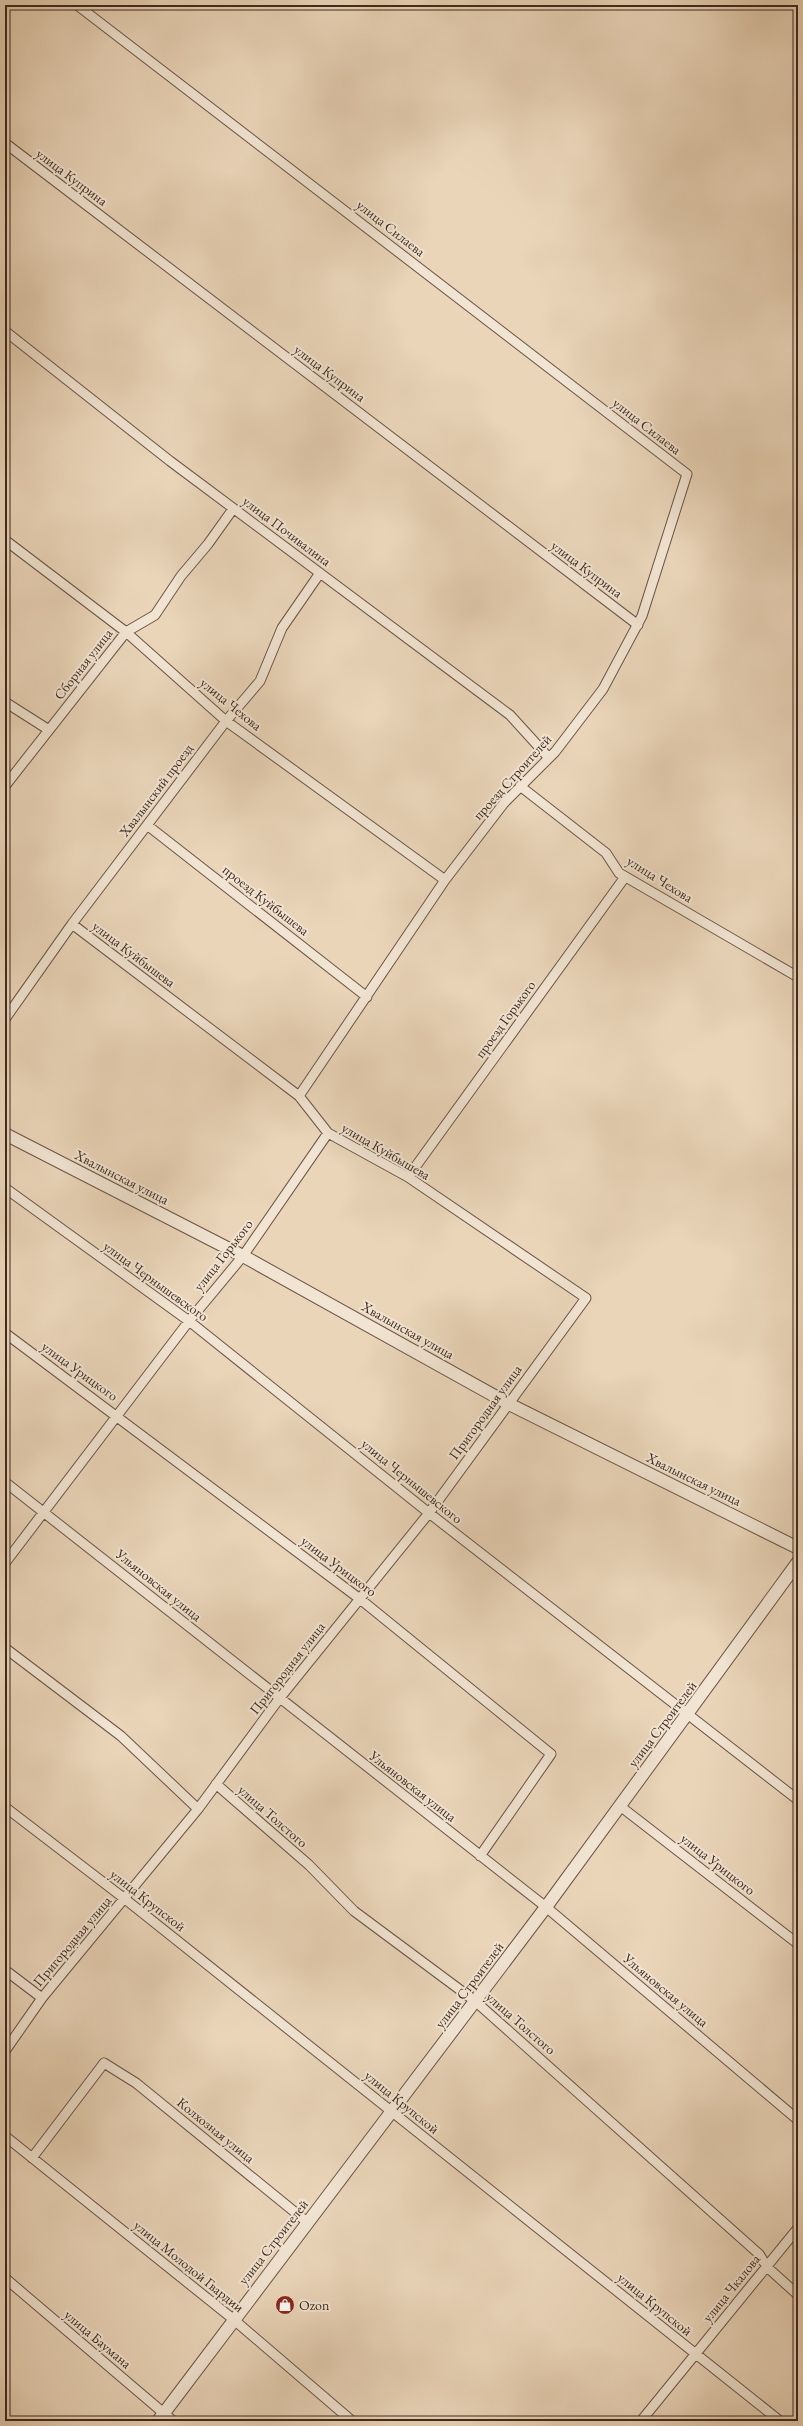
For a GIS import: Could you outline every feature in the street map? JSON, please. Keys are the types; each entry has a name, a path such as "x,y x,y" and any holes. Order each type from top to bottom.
{"street":[{"name":"улица Силаева","path":"77,5 687,474"},
{"name":"улица Куприна","path":"5,143 638,625"},
{"name":"улица Почивалина","path":"5,331 233,509 510,715 549,758"},
{"name":"проезд Строителей","path":"298,1096 367,997 445,880 504,803 549,758 603,689 638,625 687,474"},
{"name":"Сборная улица","path":"5,786 126,632 155,615 181,576 208,544 233,509"},
{"name":"улица Чехова","path":"5,540 126,632 226,721 445,880"},
{"name":"Хвалынский проезд","path":"5,1019 72,924 226,721 260,681 282,628 320,573"},
{"path":"5,702 49,730"},
{"name":"улица Чехова","path":"520,786 606,853 619,873 798,977"},
{"name":"проезд Куйбышева","path":"148,825 367,997"},
{"name":"проезд Горького","path":"408,1177 625,876"},
{"name":"улица Куйбышева","path":"72,924 298,1096 328,1133 408,1177 586,1298"},
{"name":"улица Горького","path":"5,1563 116,1415 189,1321 243,1256 328,1133"},
{"name":"Хвалынская улица","path":"5,1134 243,1256 509,1404 798,1548"},
{"name":"улица Чернышевского","path":"5,1188 189,1321 429,1513 688,1716 798,1800"},
{"name":"Пригородная улица","path":"5,2051 42,1998 198,1809 280,1699 429,1513 586,1298"},
{"name":"улица Урицкого","path":"5,1333 360,1599 551,1754 480,1856"},
{"name":"Ульяновская улица","path":"5,1482 45,1511 280,1699 546,1908 798,2120"},
{"name":"улица Строителей","path":"165,2419 233,2319 393,2113 688,1716 798,1562"},
{"path":"5,1648 121,1736 198,1809"},
{"name":"улица Толстого","path":"216,1784 309,1865 354,1911 475,2001 759,2254 766,2267 798,2295"},
{"name":"улица Урицкого","path":"620,1806 798,1944"},
{"name":"улица Крупской","path":"5,1807 125,1899 780,2421"},
{"path":"5,1970 42,1998"},
{"name":"Колхозная улица","path":"32,2158 104,2063 136,2083 307,2222"},
{"name":"улица Молодой Гвардии","path":"5,2136 233,2319 352,2421"},
{"name":"улица Чкалова","path":"641,2421 798,2228"},
{"name":"улица Баумана","path":"5,2278 165,2419"}],"place":[{"name":"Ozon","path":"285,2305"}]}
